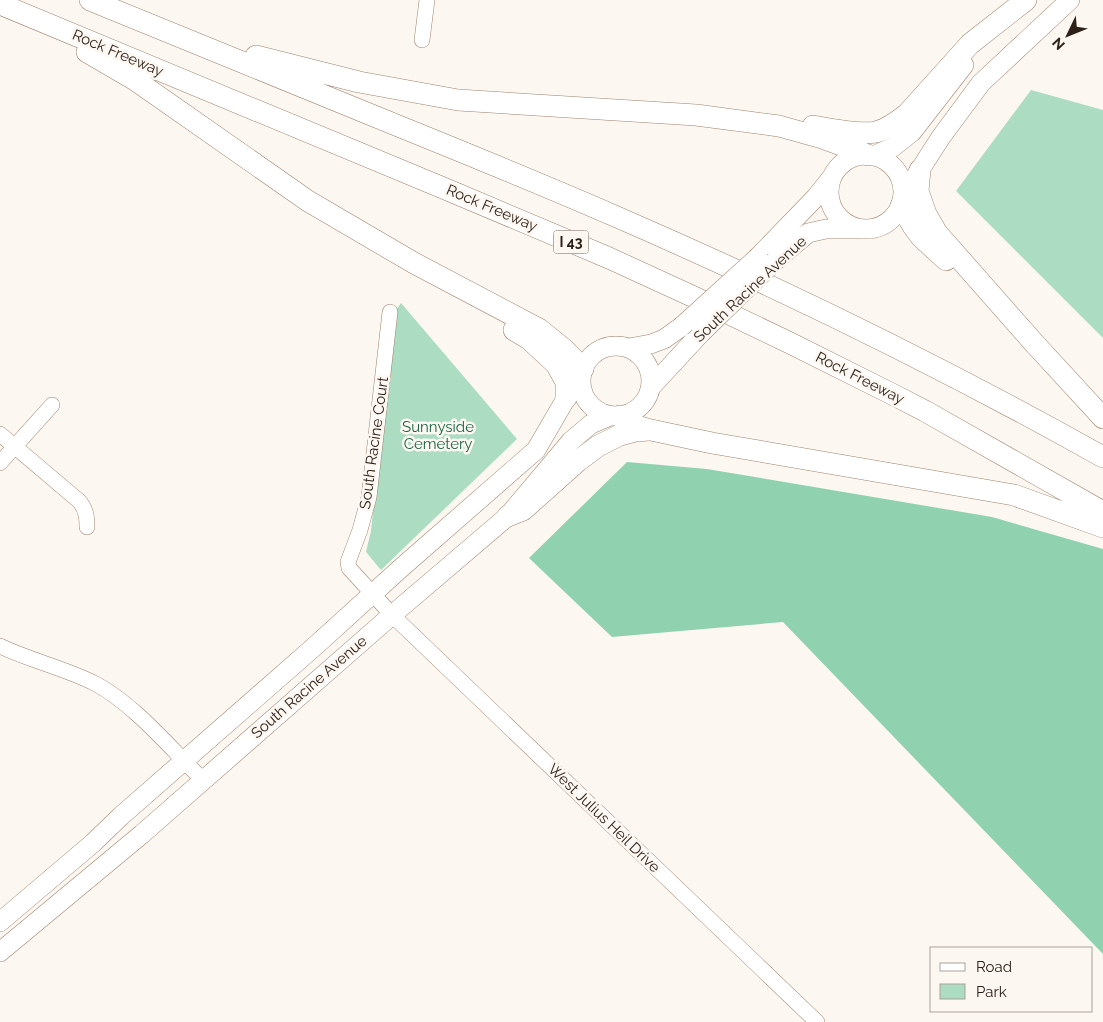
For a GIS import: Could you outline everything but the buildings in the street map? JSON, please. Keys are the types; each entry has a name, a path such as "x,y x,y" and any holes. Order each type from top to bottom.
{"highway":[{"path":"90,0 619,217 875,336 1103,457"},
{"path":"184,38 359,82 458,100 696,115 742,115 775,118 833,129 876,132 888,127 907,114 970,44 1027,0"},
{"name":"Rock Freeway","path":"0,4 457,193 609,258 694,297 892,394 1103,512"},
{"path":"20,12 135,80 308,201 414,263 539,329 565,350 582,372"},
{"path":"696,115 779,126 822,138 871,156"},
{"path":"920,170 918,190 926,214 937,233 1103,418"},
{"path":"902,201 921,237 1034,343"},
{"path":"414,263 529,339 556,364 566,382 566,398"},
{"path":"615,416 633,425 651,430 722,445 1014,495 1103,527"},
{"path":"508,516 523,510 578,461 598,446 620,434 651,430"}],"main road":[{"path":"871,156 893,147 912,132 957,72 1027,0"},
{"path":"902,201 902,182 898,172 887,162 871,156 860,156 849,160 833,176 830,200 835,212 844,221 854,227 867,229 877,228 887,223 895,216 920,170 941,137 981,83 1070,0"},
{"name":"South Racine Avenue","path":"651,387 766,259 833,176"},
{"name":"South Racine Avenue","path":"629,348 664,340 766,259 808,233 826,229 867,229"},
{"path":"618,345 629,348 639,354 647,363 651,375 651,387 648,398 641,407 631,413 615,416 601,413 587,402 583,394 581,385 582,372 588,359 596,351 618,345"},
{"name":"South Racine Avenue","path":"0,922 93,843 121,816 536,450 582,372"},
{"name":"South Racine Avenue","path":"0,952 142,834 508,516 571,440 591,424 615,416"}],"street":[{"path":"422,40 427,0"},
{"name":"South Racine Court","path":"390,312 369,497 348,565 351,572 392,615"},
{"path":"0,463 52,405"},
{"path":"0,434 79,501 86,513 87,527"},
{"name":"West Julius Heil Drive","path":"392,615 817,1022"},
{"path":"0,646 76,674 118,698 203,780"}],"green space":[{"path":"1031,90 1103,110 1103,338 956,191"},
{"name":"Sunnyside Cemetery","path":"401,303 517,439 381,570 366,552 371,531 394,313"},
{"path":"627,462 707,469 992,517 1103,549 1103,954 783,622 612,637 529,558"}]}
